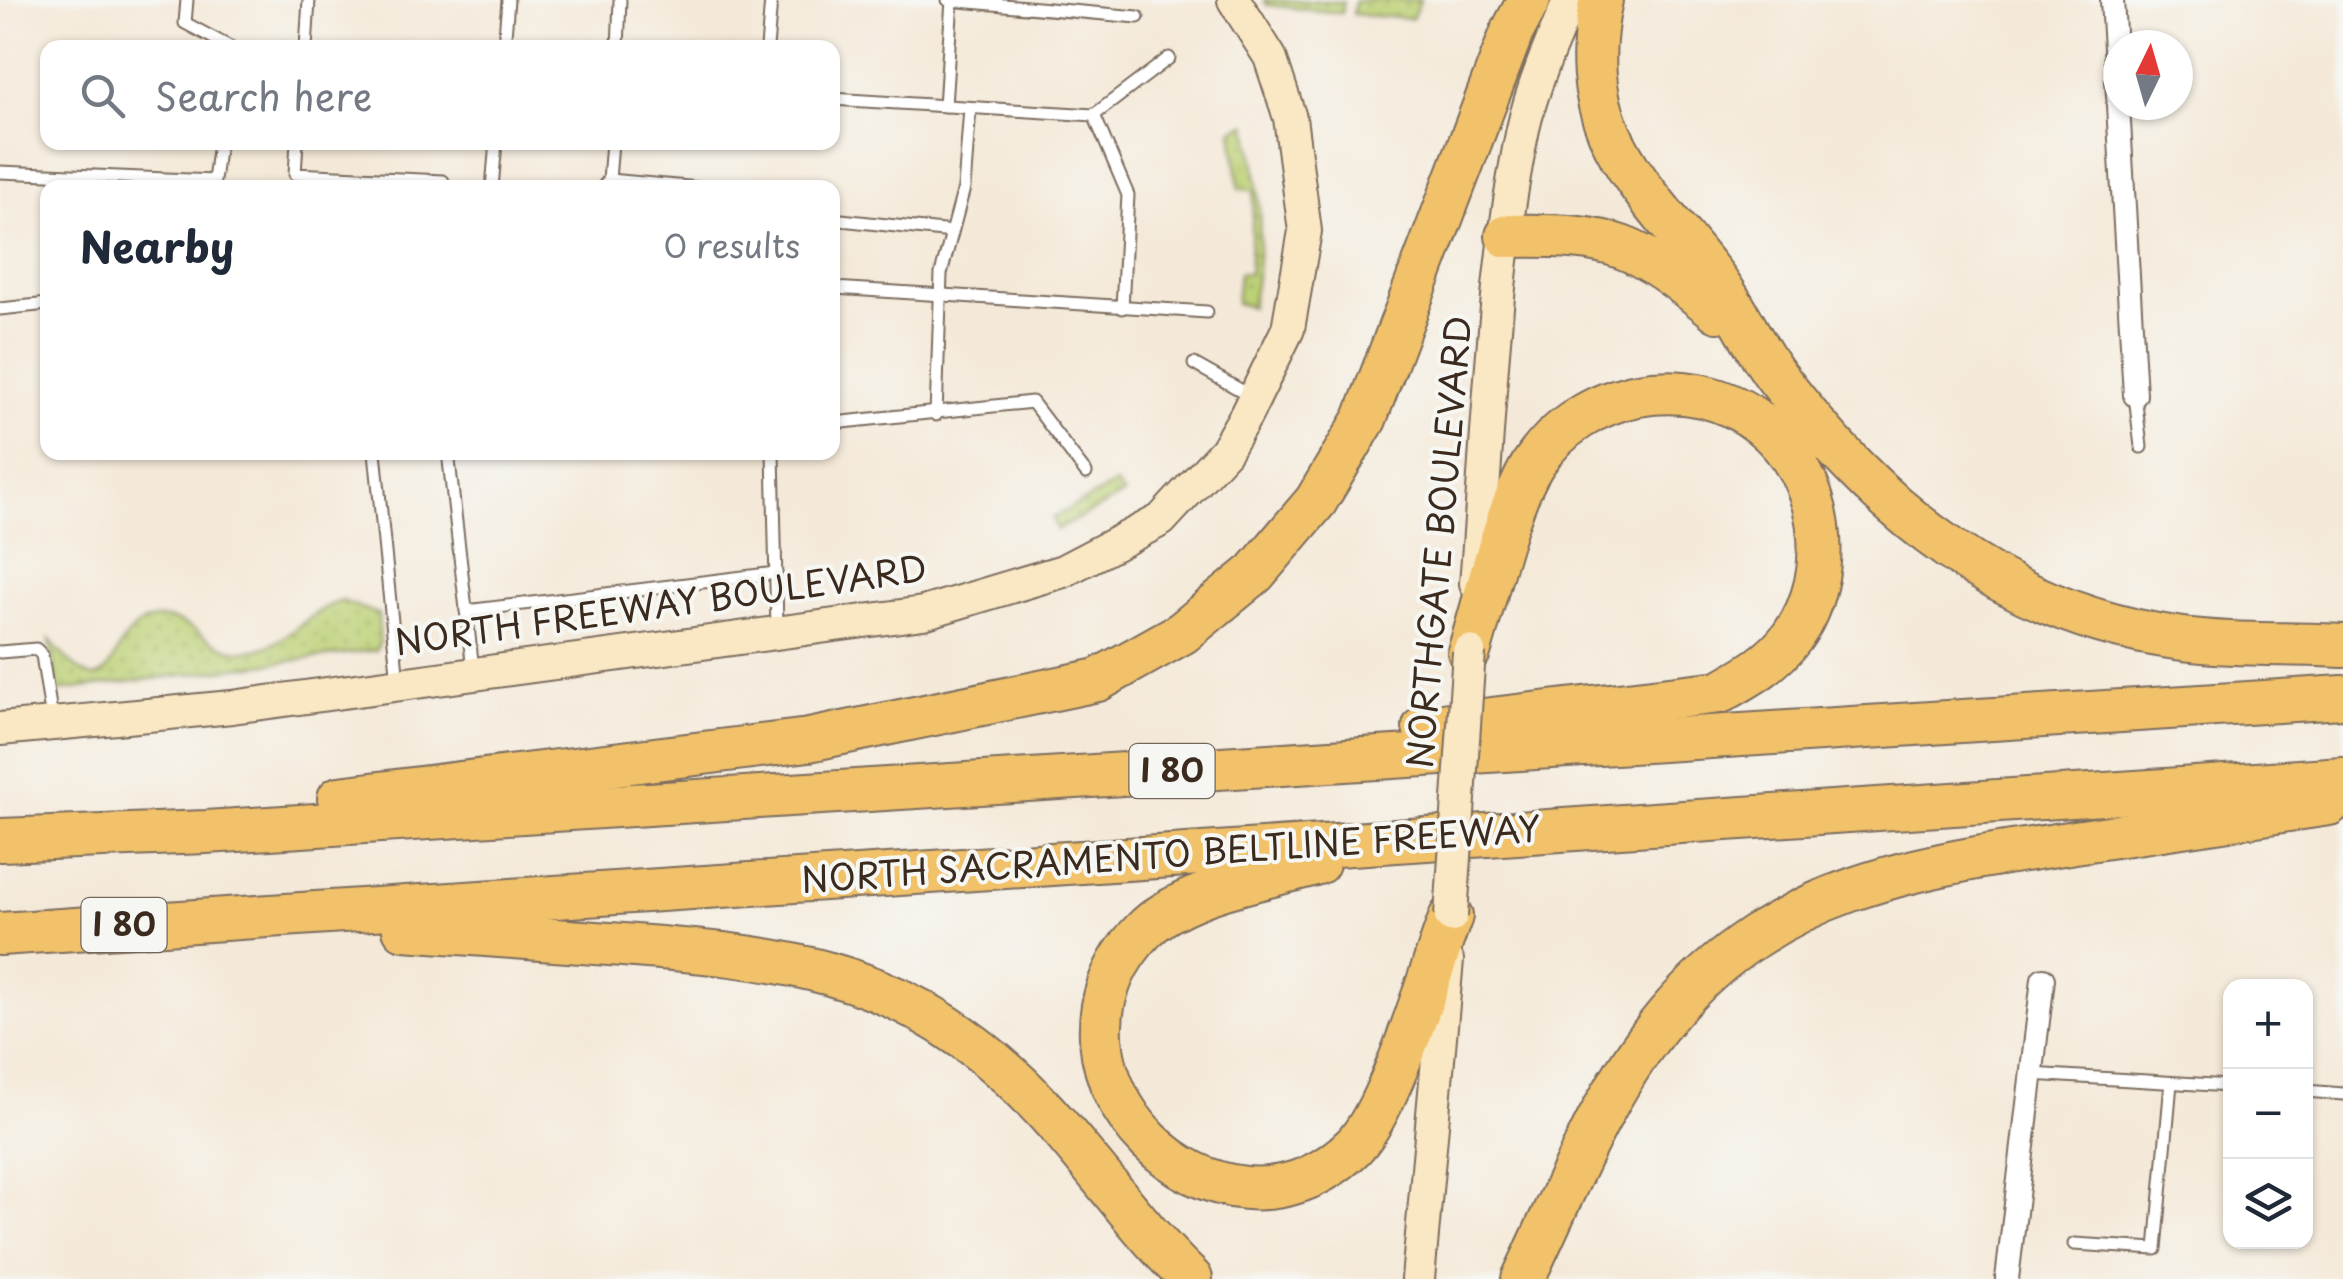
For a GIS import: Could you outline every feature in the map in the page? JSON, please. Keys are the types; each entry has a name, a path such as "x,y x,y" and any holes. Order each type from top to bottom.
{"highway":[{"path":"0,840 809,740 1098,680 1182,633 1254,573 1316,501 1364,420 1512,32 1529,0"},
{"path":"1601,0 1592,40 1592,72 1606,130 1622,162 1719,284 1776,376 1847,458 1914,526 1993,580 2080,618 2178,639 2343,646"},
{"path":"1507,236 1590,236 1634,250 1750,337"},
{"path":"922,787 1720,692 1760,670 1792,637 1813,596 1821,551 1815,505 1796,464 1761,424 1716,399 1664,391 1629,397 1612,400 1567,425 1532,465 1469,652"},
{"name":"I 80","path":"0,840 206,832 2343,697"},
{"name":"NORTH SACRAMENTO BELTLINE FREEWAY","path":"0,934 2343,778"},
{"path":"1522,1279 1624,1074 1668,1013 1723,960 1786,916 1855,885 1929,864 2343,802"},
{"path":"1391,841 1186,900 1144,930 1114,972 1100,1021 1105,1072 1126,1119 1145,1142 1191,1178 1234,1190 1278,1188 1320,1173 1354,1145 1379,1108 1451,916"},
{"path":"248,917 731,954 808,965 882,990 950,1028 1011,1077 1183,1273"}],"street":[{"name":"NORTH FREEWAY BOULEVARD","path":"0,729 232,708 923,613 1063,571 1162,520 1224,451 1254,398 1288,329 1306,231 1290,118 1270,57 1234,0"},
{"name":"NORTHGATE BOULEVARD","path":"1418,1279 1507,236 1524,128 1538,78 1570,0"},
{"path":"2112,0 2114,30"},
{"path":"2119,120 2136,395"},
{"path":"2007,1279 2043,980"}],"lane":[{"path":"187,0 185,23 217,40"},
{"path":"306,40 309,0"},
{"path":"505,40 508,0"},
{"path":"618,40 620,0"},
{"path":"768,40 771,0"},
{"path":"944,106 950,0 1138,17"},
{"path":"840,100 1094,115 1169,58"},
{"path":"936,416 940,298 964,188 970,108"},
{"path":"1094,115 1128,195 1122,308"},
{"path":"214,180 218,150"},
{"path":"297,150 295,174 422,180"},
{"path":"493,180 495,150"},
{"path":"607,180 611,150"},
{"path":"0,172 171,180"},
{"path":"840,220 952,232"},
{"path":"840,289 940,298 1207,312"},
{"path":"0,309 40,305"},
{"path":"1194,364 1254,398"},
{"path":"2136,395 2141,447"},
{"path":"840,423 936,416 1032,402 1086,473"},
{"path":"376,460 398,685"},
{"path":"449,460 474,675"},
{"path":"772,460 777,633"},
{"path":"466,611 776,573"},
{"path":"0,652 36,649 42,655 52,724"},
{"path":"2032,1074 2223,1086"},
{"path":"2074,1244 2156,1249 2171,1082"},
{"path":"2313,1092 2343,1094"}],"green space":[{"path":"1264,0 1343,2 1342,13 1267,5"},
{"path":"1355,0 1420,0 1412,19 1353,14"},
{"path":"1247,124 1260,215 1251,307 1236,303 1239,273 1249,274 1254,190 1239,189 1232,130"},
{"path":"1116,484 1124,494 1057,530 1052,518"},
{"path":"342,601 378,614 380,642 376,650 58,691 50,640 89,676 101,675 137,626 154,619 189,626 229,649 255,650 282,639 316,613"}]}
